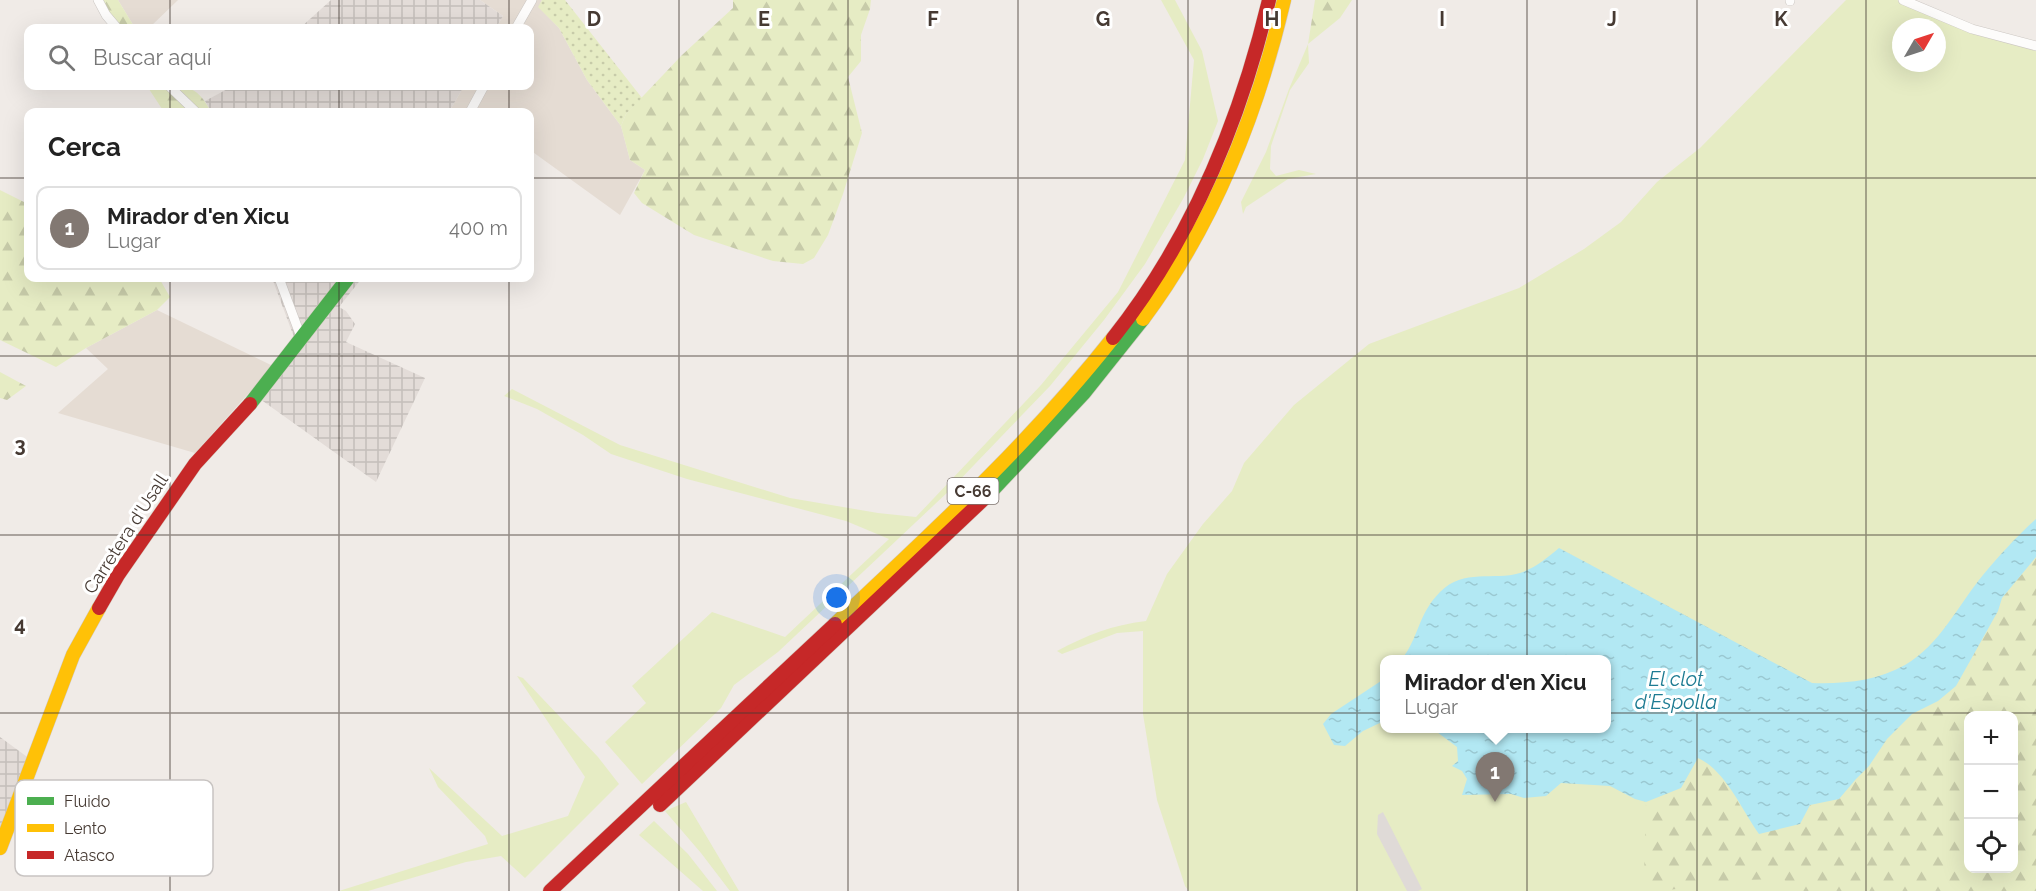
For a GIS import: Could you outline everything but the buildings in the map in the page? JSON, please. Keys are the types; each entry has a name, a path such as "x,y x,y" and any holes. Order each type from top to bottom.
{"main road":[{"name":"C-66","path":"550,891 900,564 1019,444 1093,363 1143,295 1186,223 1214,167 1242,96 1258,47 1269,0"},
{"name":"C-66","path":"567,891 767,706 968,515 1106,368 1182,260 1214,202 1239,148 1274,47 1284,0"},
{"name":"Carretera d'Usall","path":"26,780 73,654 117,575 195,464 248,406 345,282"},
{"name":"Carretera d'Usall","path":"0,848 15,808"}],"street":[{"path":"98,0 114,24"},
{"path":"518,24 532,0"},
{"path":"1903,0 1972,29 2036,46"},
{"path":"173,90 192,108"},
{"path":"472,108 482,90"},
{"path":"280,282 301,337"}],"shaded area":[{"path":"118,0 178,0 153,24 133,24"},
{"path":"331,0 480,0 503,16 498,24 304,24"},
{"path":"480,0 542,0 539,7 559,28 587,80 621,126 630,160 645,170 620,215 534,153 534,108 451,108 462,90 534,90 534,24 498,24 503,16"},
{"path":"226,90 462,90 451,108 209,108 205,101"},
{"path":"273,282 359,282 339,307 346,311 355,324 346,342 425,378 376,482 250,392 295,340"},
{"path":"157,310 273,366 195,453 58,413 108,369 86,348"},
{"path":"0,737 30,759 21,780 15,780 15,796 0,833"},
{"path":"1383,812 1422,889 1418,891 1407,891 1377,834 1378,815"}],"green space":[{"path":"96,0 118,0 133,24 109,24"},
{"path":"542,0 565,0 642,98 626,114 621,126 587,80 559,28 538,7"},
{"path":"733,0 871,0 861,35 861,61 848,77 862,133 828,235 814,258 803,264 773,261 694,235 642,203 634,193 645,170 630,160 621,126 626,114 682,55 733,8"},
{"path":"1161,0 1175,0 1202,51 1218,121 1203,159 1183,199 1145,264 1104,320 1050,386 950,490 778,652 734,685 721,708 642,784 605,742 646,703 632,686 712,612 785,637 889,539 846,521 687,479 611,454 537,409 504,396 512,389 620,445 790,498 916,517 1041,385 1118,292 1185,160 1194,60"},
{"path":"1315,0 1352,0 1340,18 1308,44"},
{"path":"1846,0 1897,0 2036,45 2036,891 1189,891 1185,886 1157,800 1143,714 1143,631 1117,633 1062,654 1057,651 1100,632 1146,621 1167,574 1203,524 1232,491 1244,463 1294,405 1369,344 1519,288 1584,249 1621,222 1657,182 1700,148"},
{"path":"1308,44 1309,63 1290,90 1271,146 1270,169 1276,176 1299,170 1316,174 1288,179 1246,207 1243,214 1241,202 1266,152 1289,89"},
{"path":"150,90 192,90 199,94 209,108 161,108"},
{"path":"0,190 24,202 24,282 161,282 170,297 157,310 86,348 56,367 0,340"},
{"path":"0,372 26,386 7,400 0,398"},
{"path":"2036,557 2036,891 1798,891 1783,879 1744,880 1646,891 1644,877 1646,802 1681,788 1698,758 1721,776 1747,817 1839,799 1869,766 1887,739 1912,714 1938,701 1956,686 1998,611 2002,598"},
{"path":"517,676 523,678 598,757 619,784 525,878 501,856 466,862 368,891 339,891 488,844 485,836 438,787 429,768 502,836 568,816 585,777"},
{"path":"686,802 739,891 730,891 665,811"},
{"path":"654,821 688,854 717,891 703,891 639,835"}],"water":[{"name":"El clot d'Espolla","path":"2036,519 2036,557 2002,598 1998,611 1956,686 1938,701 1912,714 1887,739 1869,766 1839,799 1810,805 1800,824 1759,834 1725,781 1708,764 1698,758 1681,788 1646,802 1610,786 1561,783 1546,796 1524,798 1511,794 1462,795 1467,779 1462,771 1452,766 1458,761 1457,747 1438,733 1611,733 1611,655 1405,655 1427,609 1440,592 1449,585 1459,580 1479,576 1520,573 1536,566 1559,548 1812,683 1848,682 1872,678 1905,665 1928,647 2008,546"},
{"path":"1380,682 1380,723 1363,731 1345,746 1334,745 1323,724 1331,714"}],"traffic: fast":[{"path":"250,404 345,282"},
{"path":"987,496 1084,393 1143,319"}],"traffic: slow":[{"path":"1143,319 1191,245 1230,167 1261,85 1284,0"},
{"path":"835,624 1015,450 1049,414 1113,338"},
{"path":"26,780 73,655 99,608"},
{"path":"0,848 15,808"}],"traffic: jam":[{"path":"1113,338 1166,261 1209,178 1243,90 1269,0"},
{"path":"99,608 118,575 195,464 250,404"},
{"path":"660,805 987,496"},
{"path":"550,891 835,624"}],"place":[{"name":"Mirador d'en Xicu","path":"1495,802"}]}
